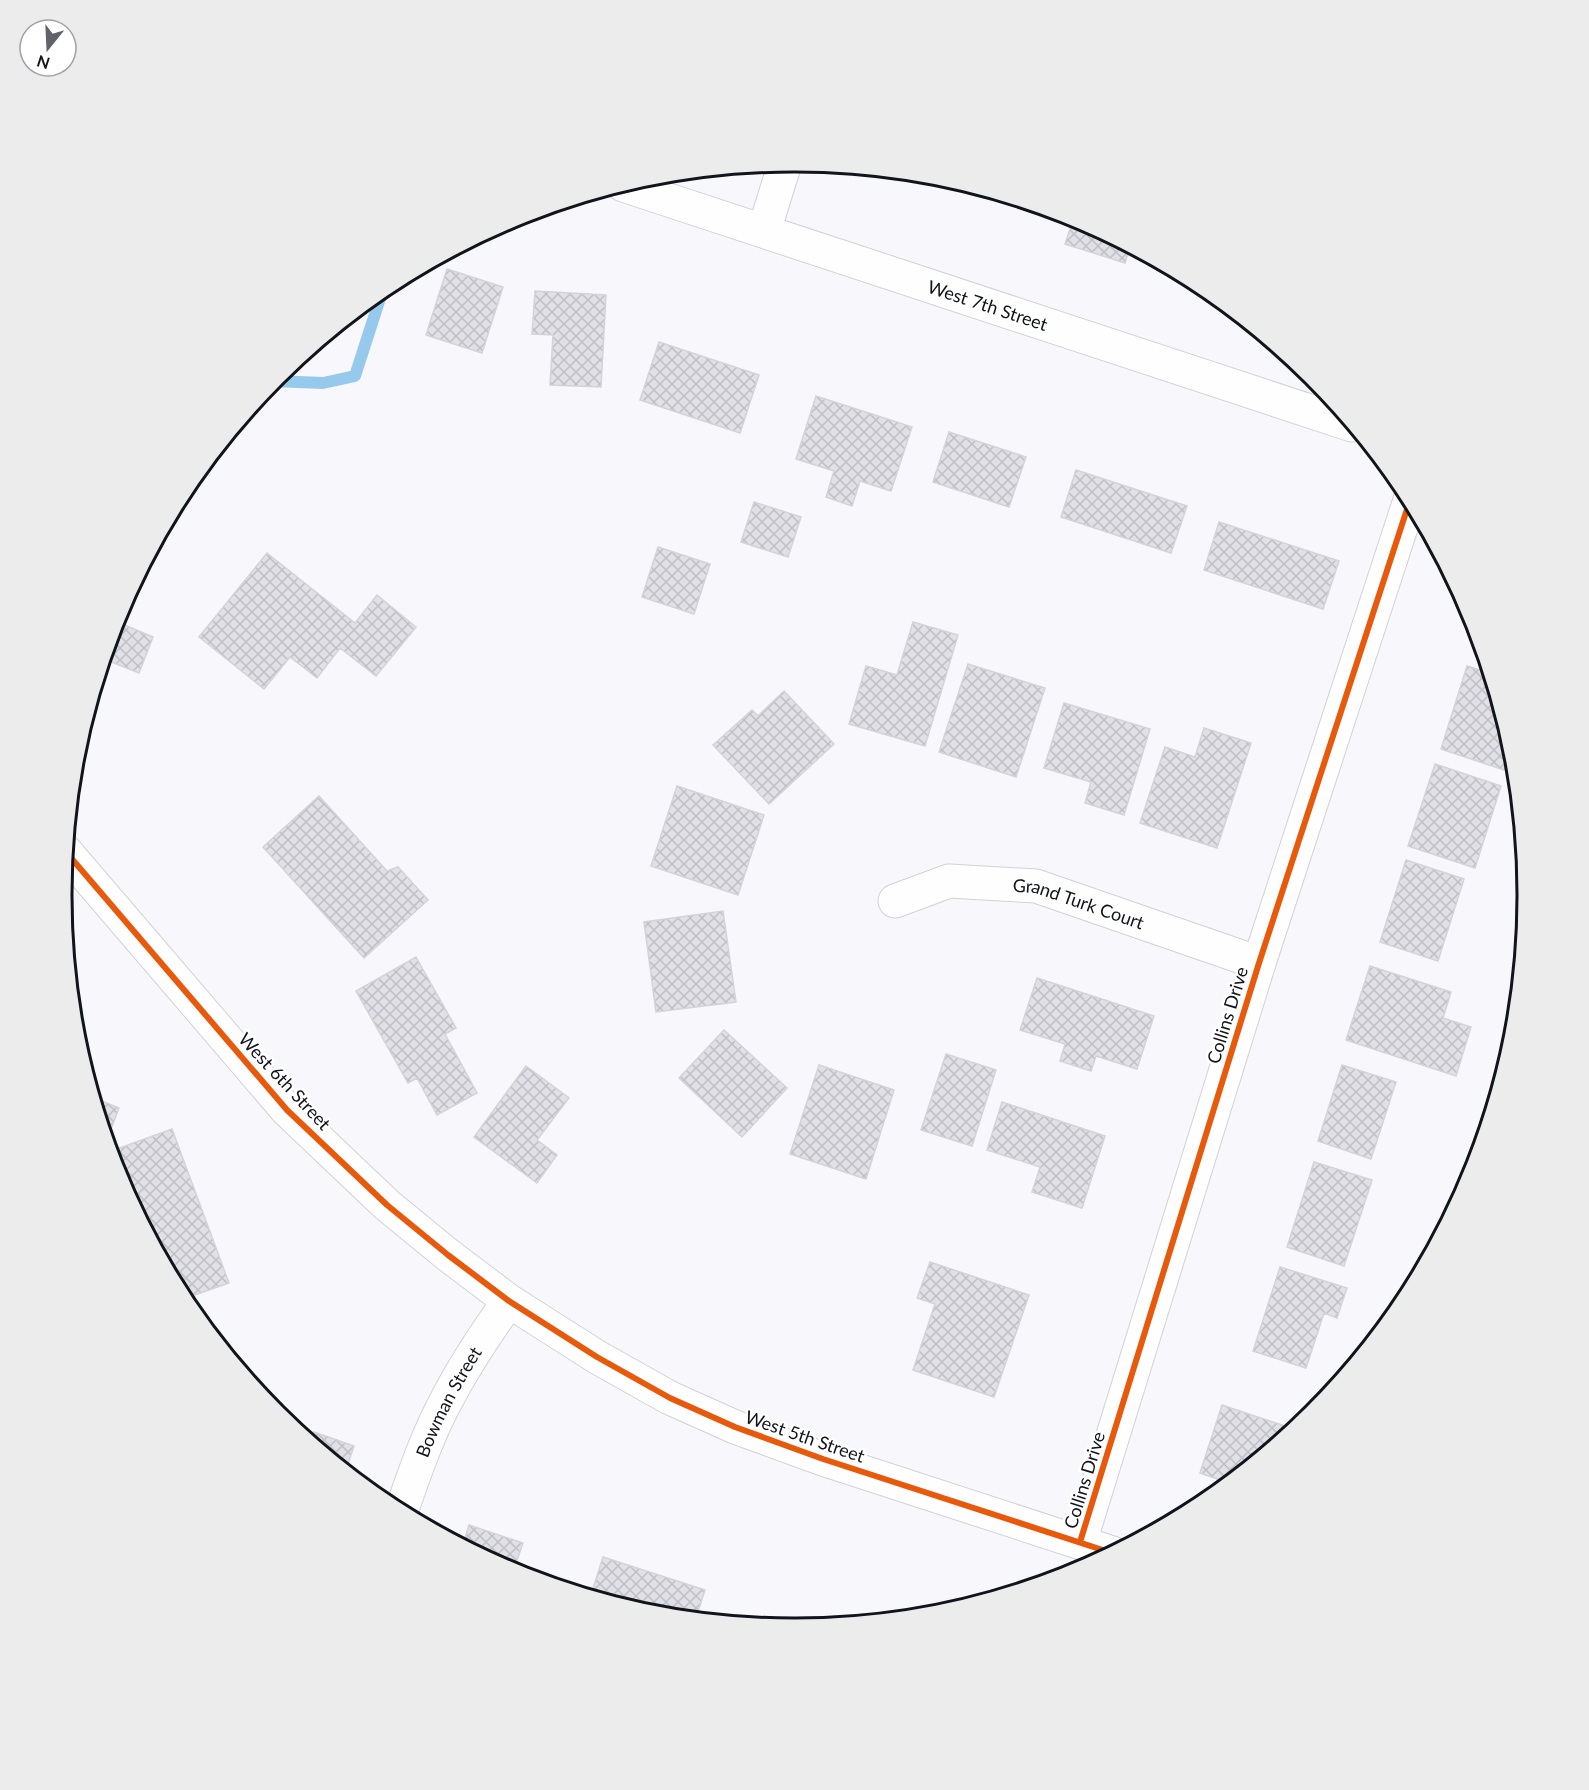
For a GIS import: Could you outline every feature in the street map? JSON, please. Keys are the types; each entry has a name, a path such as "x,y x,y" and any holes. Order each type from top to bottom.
{"street":[{"path":"764,231 782,173"},
{"name":"West 7th Street","path":"638,190 1340,421"},
{"name":"Collins Drive","path":"1080,1542 1259,963 1406,512"},
{"name":"West 6th Street","path":"73,861 287,1110 387,1205 448,1255 510,1301"},
{"name":"Grand Turk Court","path":"895,901 949,881 1036,885 1259,963"},
{"name":"Bowman Street","path":"404,1503 419,1461 445,1402 481,1340 510,1301"},
{"name":"West 5th Street","path":"510,1301 607,1363 670,1398 735,1427 823,1459 1102,1549"}],"building":[{"path":"1071,227 1128,254 1125,263 1065,244"},
{"path":"447,269 503,287 482,353 426,335"},
{"path":"535,291 606,295 601,387 550,385 553,335 532,334"},
{"path":"659,342 759,375 740,433 640,400"},
{"path":"816,396 912,427 891,491 860,481 852,506 826,497 834,471 796,459"},
{"path":"949,432 1026,457 1009,507 933,482"},
{"path":"1076,470 1187,506 1171,553 1061,517"},
{"path":"754,502 801,517 788,557 741,542"},
{"path":"1219,522 1339,561 1323,609 1204,570"},
{"path":"658,547 710,564 694,614 642,597"},
{"path":"267,553 355,623 377,595 416,627 376,676 340,648 317,678 290,657 264,689 199,637"},
{"path":"913,622 958,635 925,746 849,724 866,666 897,675"},
{"path":"125,625 153,637 139,673 111,662"},
{"path":"968,664 1045,688 1016,777 939,752"},
{"path":"1467,666 1481,670 1503,754 1504,770 1441,749"},
{"path":"784,691 834,744 769,804 713,745 752,710 758,716"},
{"path":"1064,703 1150,729 1124,815 1085,803 1091,782 1044,768"},
{"path":"1204,728 1251,743 1217,848 1140,823 1165,747 1195,757"},
{"path":"1435,764 1501,786 1475,868 1408,846"},
{"path":"677,786 764,815 738,895 651,866"},
{"path":"319,796 387,871 398,867 428,900 364,958 263,847"},
{"path":"1406,860 1464,879 1438,961 1380,942"},
{"path":"723,911 736,1002 656,1012 644,922"},
{"path":"416,957 456,1028 445,1034 477,1093 437,1115 417,1078 408,1083 356,991"},
{"path":"1370,966 1451,992 1443,1018 1471,1027 1456,1076 1346,1040"},
{"path":"1037,978 1154,1016 1137,1069 1096,1056 1091,1071 1060,1061 1065,1044 1020,1030"},
{"path":"724,1030 787,1088 742,1137 679,1078"},
{"path":"946,1054 996,1070 972,1146 921,1130"},
{"path":"819,1065 894,1090 866,1179 790,1154"},
{"path":"1342,1065 1396,1082 1371,1159 1318,1141"},
{"path":"526,1066 569,1098 537,1140 557,1155 537,1183 474,1137"},
{"path":"103,1101 119,1108 111,1129"},
{"path":"1002,1102 1105,1136 1082,1208 1032,1192 1040,1167 987,1150"},
{"path":"172,1129 229,1283 194,1295 147,1215 118,1149"},
{"path":"1314,1162 1372,1180 1344,1266 1287,1247"},
{"path":"930,1262 1029,1295 994,1397 913,1370 935,1304 917,1298"},
{"path":"1280,1267 1347,1288 1337,1318 1324,1313 1306,1368 1253,1351"},
{"path":"1222,1405 1284,1426 1218,1480 1200,1473"},
{"path":"314,1432 354,1446 348,1463 318,1438"},
{"path":"469,1525 523,1543 516,1562 465,1538"},
{"path":"603,1557 705,1590 698,1611 654,1604 593,1588"}],"waterway":[{"path":"287,382 323,383 355,376 378,305"}],"cycle path":[{"path":"1080,1542 1259,963 1406,512"},
{"path":"73,861 287,1110 387,1205 509,1301 597,1357 670,1398 735,1427 823,1459 1101,1549"}]}
